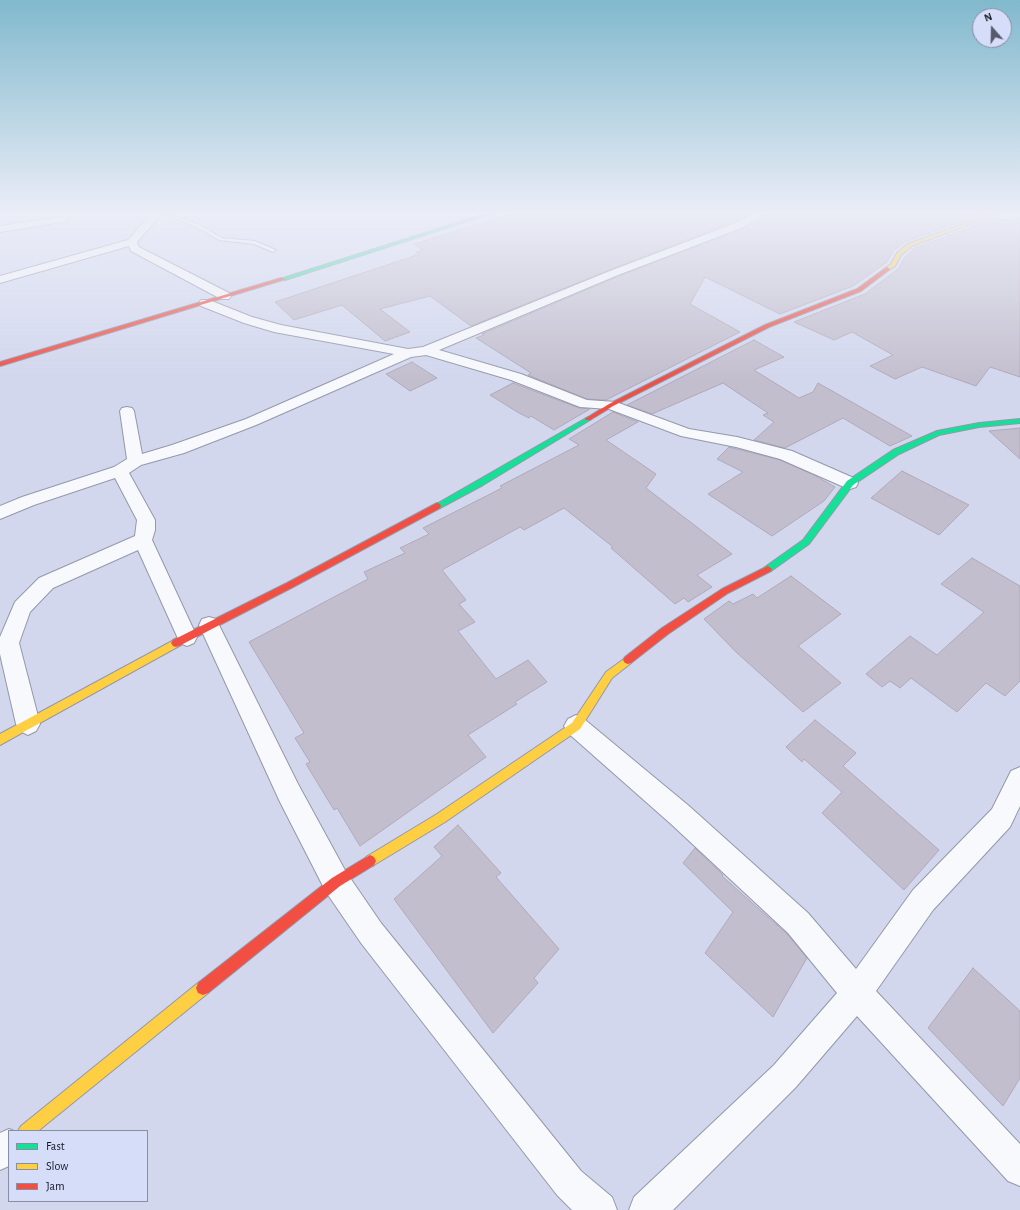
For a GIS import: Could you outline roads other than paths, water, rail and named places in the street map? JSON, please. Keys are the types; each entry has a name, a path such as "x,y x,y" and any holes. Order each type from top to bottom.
{"street":[{"path":"0,280 44,267"},
{"path":"170,267 225,296"},
{"path":"0,364 315,267"},
{"path":"205,302 248,320 279,329 408,353 426,351 628,267"},
{"path":"0,740 198,631 290,585 480,483 611,405 767,326 859,290 890,267"},
{"path":"426,351 516,377 585,404 611,405 686,432 737,442 786,456 850,483"},
{"path":"0,513 28,501 120,471 135,461 178,449 251,422 408,353"},
{"path":"127,411 135,461"},
{"path":"27,1130 129,1046 336,882 441,818 576,726 609,675 665,631 725,591 773,567 791,554 806,542 850,483 896,452 938,434 979,425 1020,421"},
{"path":"120,471 146,520 144,540 198,631 336,882 371,933 569,1183 599,1210"},
{"path":"28,724 8,643 22,608 46,583 144,540"},
{"path":"576,726 680,815 798,923 857,993 1020,1170"},
{"path":"647,1210 785,1076 857,993 923,900 1001,818 1020,779"},
{"path":"0,1153 8,1147"}]}
